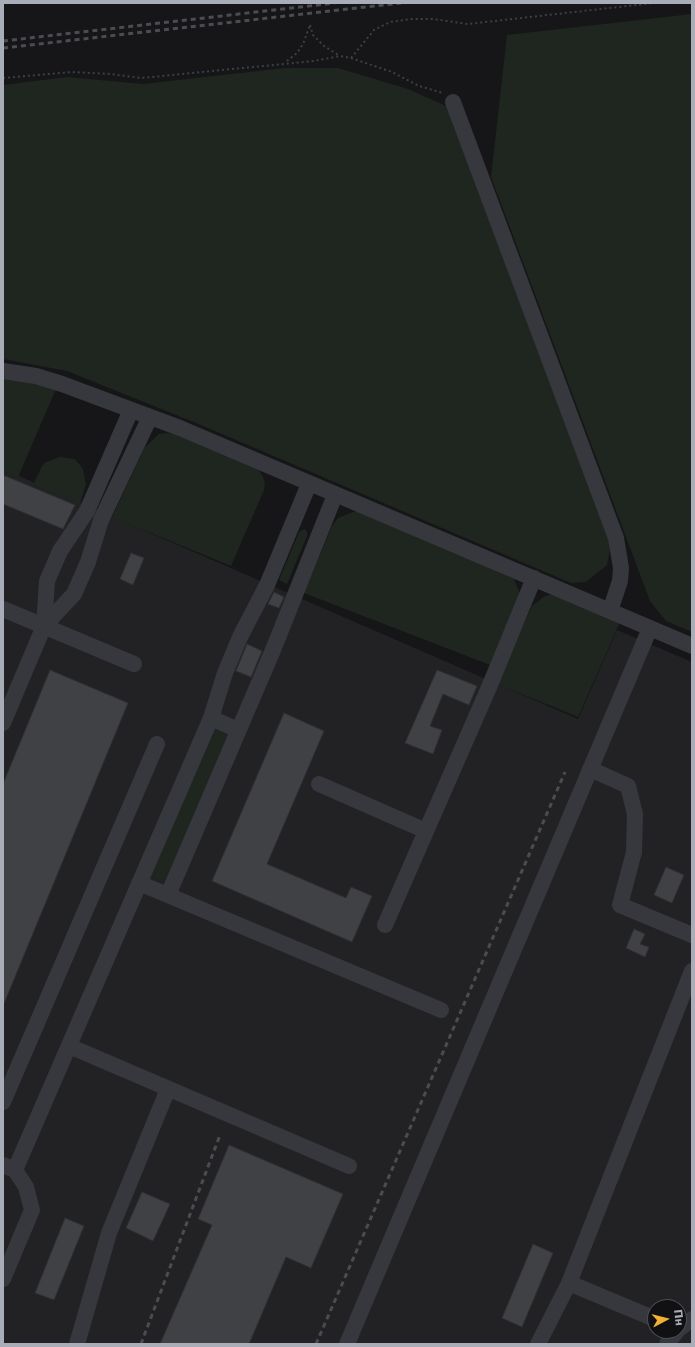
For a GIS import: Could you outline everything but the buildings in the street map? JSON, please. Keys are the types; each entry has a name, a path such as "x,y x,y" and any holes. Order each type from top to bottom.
{"street":[{"path":"453,102 616,538 621,568 620,581 610,611"},
{"path":"3,371 36,376 62,384 180,428 692,646"},
{"path":"3,724 44,626 47,581 60,551 87,511 131,410"},
{"path":"44,626 74,594 88,562 101,520 150,417"},
{"path":"3,1279 32,1210 26,1187 9,1167 70,1046 211,718 225,673 240,637 267,585 309,484"},
{"path":"168,895 271,656 335,495"},
{"path":"385,925 490,685 534,578"},
{"path":"3,609 134,664"},
{"path":"347,1344 650,628"},
{"path":"211,718 238,730"},
{"path":"3,1102 157,744"},
{"path":"590,769 628,786 635,814 634,852 620,905 692,935"},
{"path":"319,784 426,831"},
{"path":"139,883 441,1010"},
{"path":"538,1344 568,1283 692,971"},
{"path":"70,1046 348,1166"},
{"path":"76,1344 109,1233 168,1089"},
{"path":"568,1283 647,1316"}],"path":[{"path":"351,58 374,30 390,22 412,19 433,19 468,24 654,3"},
{"path":"286,62 297,53 303,44 310,25 313,35 324,46 340,56"},
{"path":"3,78 72,72 111,74 141,78 340,56 351,58 392,72 419,86 444,93 453,102"}],"shaded area":[{"path":"692,14 692,632 666,621 650,601 491,177 507,35"},
{"path":"285,68 338,68 408,89 448,107 611,543 607,565 586,582 571,583 201,425 67,371 3,359 3,85 67,77 143,84"},
{"path":"3,378 21,380 56,389 18,477 3,471"},
{"path":"159,434 177,434 258,469 262,475 265,482 264,490 231,566 112,517 145,447"},
{"path":"60,457 75,459 83,469 86,484 80,504 33,485 42,466 46,462"},
{"path":"3,469 578,719 617,630 692,662 692,1344 3,1344"},
{"path":"353,512 363,512 514,579 520,594 490,665 304,593 332,526 338,518"},
{"path":"304,529 307,531 307,536 287,584 279,580 299,532"},
{"path":"553,594 620,622 578,717 497,684 532,606 545,596"},
{"path":"214,731 224,733 227,741 168,879 160,880 152,875 151,871"}],"railway":[{"path":"3,41 335,3"},
{"path":"3,48 401,3"},
{"path":"316,1344 565,772"},
{"path":"141,1344 220,1135"}]}
